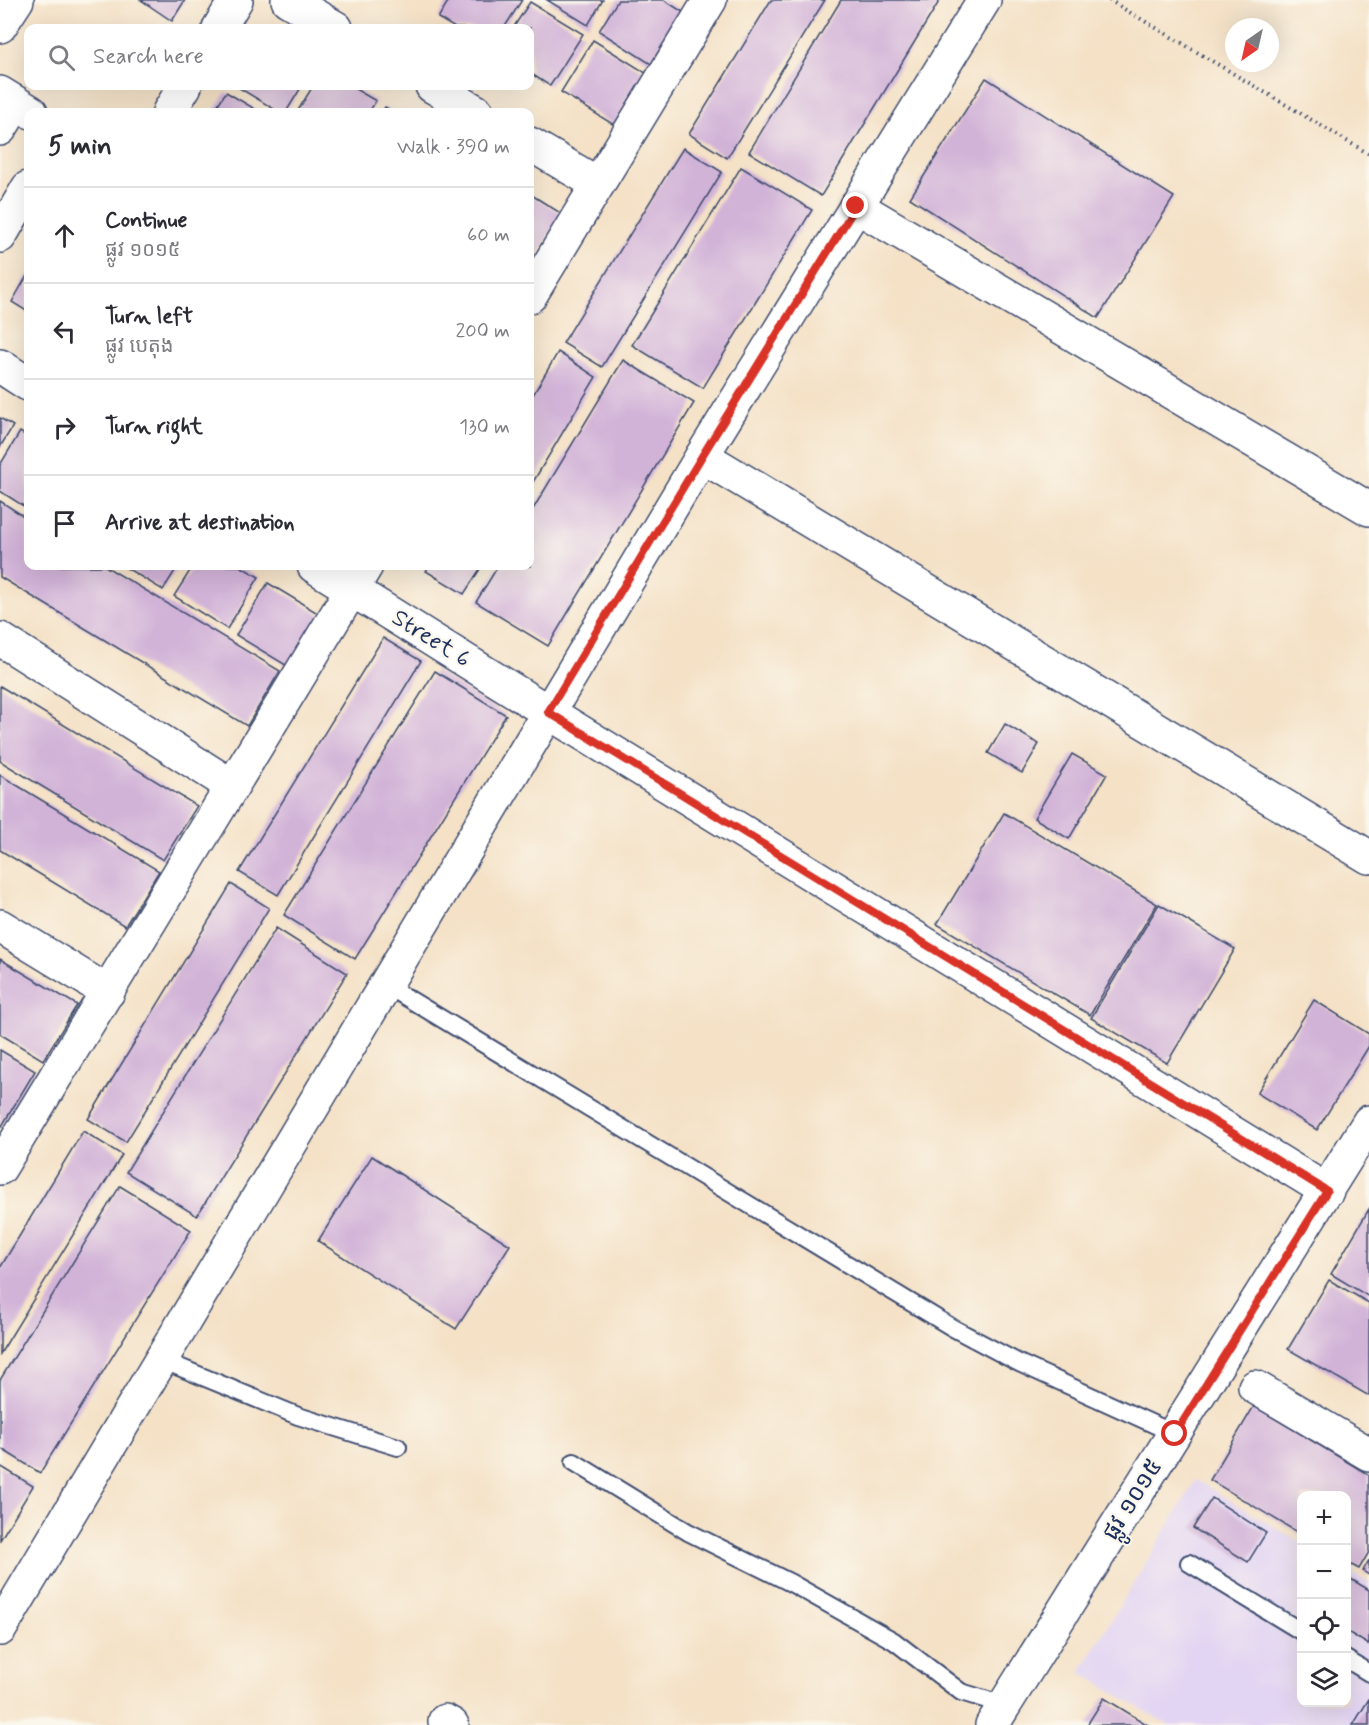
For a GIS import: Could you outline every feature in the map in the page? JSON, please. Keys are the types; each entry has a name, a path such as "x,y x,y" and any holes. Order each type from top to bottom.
{"street":[{"path":"0,26 17,0"},
{"path":"221,24 236,0"},
{"path":"288,0 329,24"},
{"path":"534,289 710,0"},
{"path":"0,1629 702,456 984,0"},
{"path":"171,108 183,90"},
{"path":"439,90 470,108"},
{"path":"534,146 598,184"},
{"path":"0,236 24,195"},
{"path":"856,206 1369,509"},
{"path":"0,366 24,381"},
{"path":"702,456 1369,857"},
{"name":"Street 6","path":"330,570 359,577 548,712 1327,1191"},
{"path":"0,1168 359,577"},
{"path":"0,639 232,786"},
{"path":"0,926 108,992"},
{"name":"ផ្លូវ ១០១៥","path":"998,1715 1369,1122"},
{"path":"1255,1387 1369,1454"}],"lane":[{"path":"386,985 953,1328 1019,1363 1175,1434"},
{"path":"162,1360 298,1416 398,1447"},
{"path":"574,1462 688,1532 791,1583 894,1641 961,1692 998,1715"},
{"path":"1189,1563 1297,1629"},
{"path":"1351,1662 1369,1673"}],"path":[{"path":"1109,0 1369,154"}],"shaded area":[{"path":"1196,1480 1297,1541 1297,1707 1351,1707 1351,1572 1369,1583 1369,1725 1168,1725 1080,1672"}],"building":[{"path":"141,0 185,0 172,21"},
{"path":"449,0 522,0 507,24 448,24 438,18"},
{"path":"547,0 603,0 588,25"},
{"path":"618,0 664,0 683,12 651,64 599,31"},
{"path":"771,0 825,0 727,158 689,134"},
{"path":"841,0 940,0 821,196 749,152"},
{"path":"530,2 583,34 550,86 534,76 534,24 516,24"},
{"path":"593,40 646,73 614,125 561,92"},
{"path":"986,78 1174,197 1098,318 910,198"},
{"path":"243,90 300,90 288,108 272,108"},
{"path":"311,90 357,90 376,101 372,108 299,108"},
{"path":"226,92 253,108 216,108"},
{"path":"683,148 722,172 602,367 563,343"},
{"path":"741,167 812,210 703,388 632,345"},
{"path":"534,196 562,214 534,260"},
{"path":"24,281 24,310 12,302"},
{"path":"558,352 596,377 534,480 534,393"},
{"path":"623,360 694,403 548,646 476,602 496,570 534,570 534,507"},
{"path":"0,418 13,426 0,447"},
{"path":"20,432 24,434 24,506 0,491 0,465"},
{"path":"0,501 24,516 24,570 112,570 280,671 247,726 0,577"},
{"path":"130,570 176,570 163,590"},
{"path":"190,570 247,570 259,577 227,629 174,596"},
{"path":"427,570 479,570 464,594"},
{"path":"268,583 321,615 289,667 236,635"},
{"path":"383,638 421,661 278,895 239,872"},
{"path":"435,671 506,715 355,959 284,915"},
{"path":"0,686 197,806 163,860 0,761"},
{"path":"1005,724 1039,744 1022,773 988,753"},
{"path":"1072,754 1107,774 1069,839 1034,818"},
{"path":"0,775 159,871 125,926 0,850"},
{"path":"1004,813 1157,904 1090,1015 937,924"},
{"path":"231,884 269,908 126,1142 88,1119"},
{"path":"1159,904 1235,949 1167,1063 1091,1018"},
{"path":"276,928 347,973 197,1216 126,1172"},
{"path":"0,959 77,1005 43,1060 0,1034"},
{"path":"1314,1000 1369,1034 1369,1046 1317,1130 1257,1093"},
{"path":"0,1050 35,1071 2,1126 0,1124"},
{"path":"83,1131 122,1155 0,1354 0,1268"},
{"path":"372,1156 510,1245 456,1329 318,1241"},
{"path":"120,1186 191,1230 40,1473 0,1448 0,1380"},
{"path":"1369,1209 1369,1297 1331,1274"},
{"path":"1329,1280 1369,1303 1369,1396 1288,1349"},
{"path":"1254,1406 1369,1475 1369,1552 1359,1569 1351,1565 1351,1491 1297,1491 1297,1532 1210,1480"},
{"path":"0,1466 33,1486 0,1540"},
{"path":"1212,1498 1266,1533 1248,1562 1193,1528"},
{"path":"1369,1560 1369,1575 1363,1571"},
{"path":"1351,1579 1369,1590 1369,1645 1351,1634"},
{"path":"1104,1698 1148,1725 1087,1725"},
{"path":"1369,1699 1369,1725 1353,1725"}],"route":[{"path":"856,206 548,712 1327,1191 1175,1434"}]}
